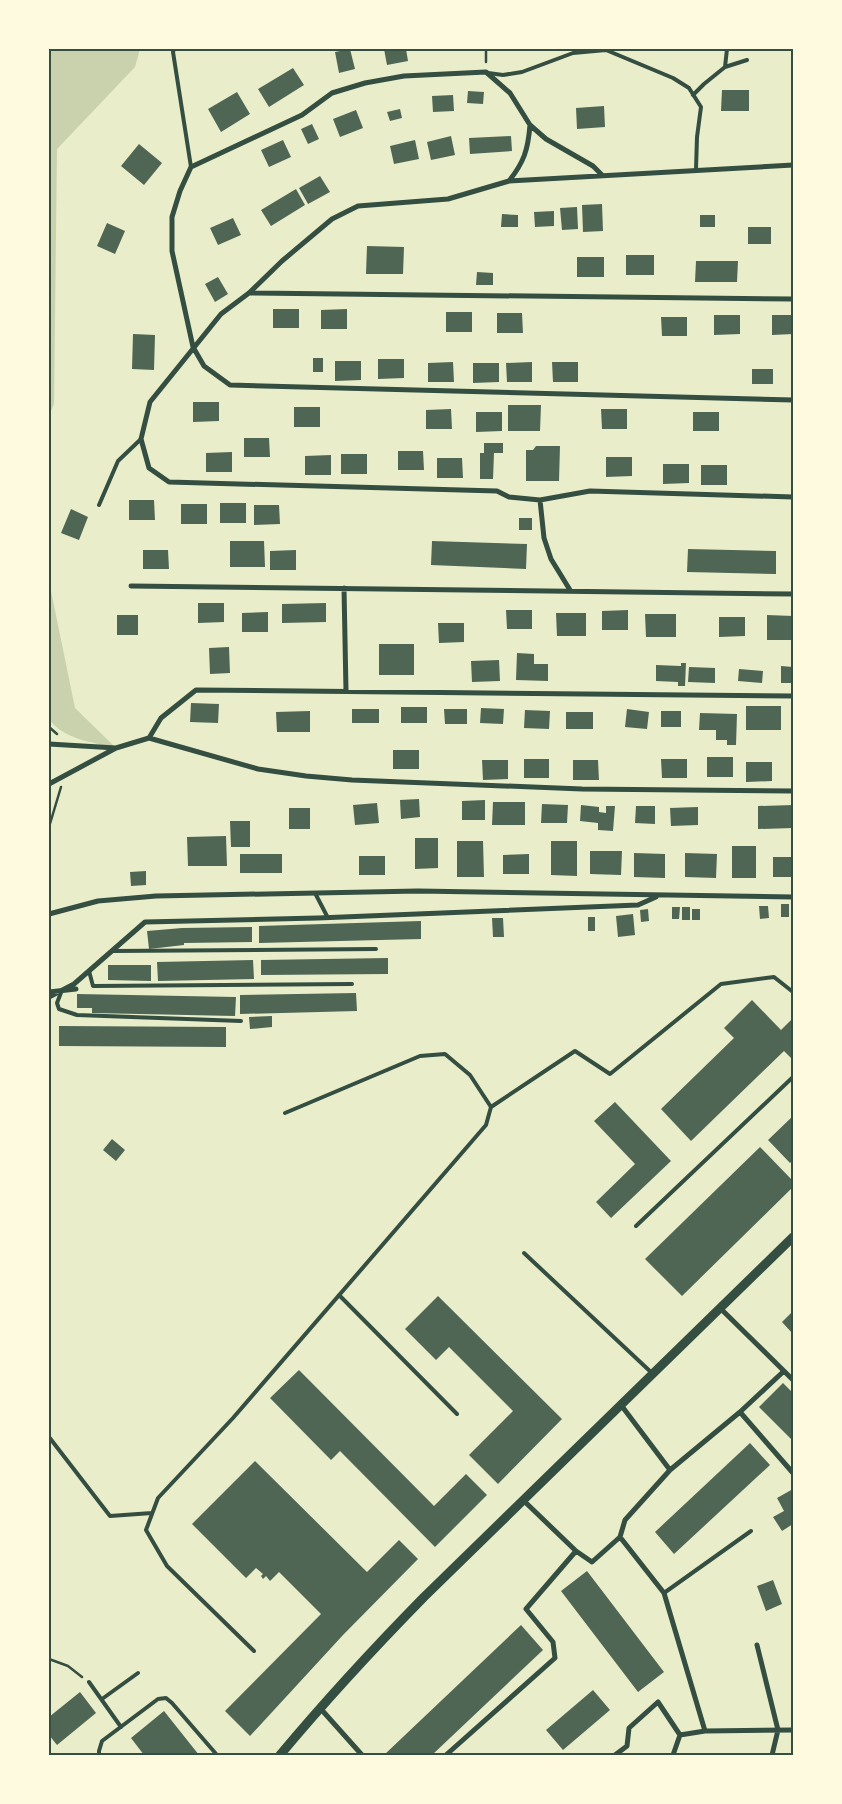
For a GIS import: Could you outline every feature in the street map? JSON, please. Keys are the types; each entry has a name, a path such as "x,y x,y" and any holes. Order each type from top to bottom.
{"street":[{"path":"602,175 593,166 546,140 530,125 510,93 486,72 404,76 364,83 332,93 302,115 191,167 180,191 172,217 172,251 193,347 204,366 230,385 793,400"},
{"path":"509,182 520,167 528,148 530,125"},
{"path":"793,164 509,182 448,199 358,206 332,220 221,314 150,402 142,439 150,468 169,482 497,491 509,497 540,500 590,491 793,497"},
{"path":"248,293 793,299"},
{"path":"540,500 544,538 551,559 570,590"},
{"path":"130,586 793,594"},
{"path":"344,588 346,691"},
{"path":"150,738 161,718 196,690 793,696"},
{"path":"49,784 116,748 150,738 258,769 352,780 582,789 793,791"},
{"path":"49,744 116,748"},
{"path":"49,914 98,901 156,896 418,891 793,897"},
{"path":"49,997 74,984 145,922 328,918 638,905 659,896"},
{"path":"49,992 76,990"},
{"path":"280,1755 372,1650 793,1237"},
{"path":"720,1308 793,1380"},
{"path":"523,1500 576,1551 592,1562 620,1537 625,1520 670,1470 740,1412 784,1371"},
{"path":"621,1405 670,1470"},
{"path":"740,1412 793,1473"},
{"path":"620,1537 664,1593 705,1731"},
{"path":"446,1755 555,1658 553,1642 526,1610 576,1551"},
{"path":"758,1644 778,1730 772,1755"},
{"path":"615,1755 627,1746 629,1728 658,1702 680,1735"},
{"path":"320,1708 362,1755"},
{"path":"680,1735 705,1731 793,1730"},
{"path":"673,1755 680,1735"}],"lane":[{"path":"174,49 191,167"},
{"path":"726,67 728,49"},
{"path":"486,72 503,75 522,72 573,53 606,50 673,78 689,88 701,108 696,137 696,170"},
{"path":"693,95 726,67 747,60"},
{"path":"100,505 118,461 142,439"},
{"path":"315,893 328,918"},
{"path":"112,951 376,949"},
{"path":"89,971 93,986 352,984"},
{"path":"254,1651 168,1566 146,1530 158,1498 233,1418 486,1125 491,1107 576,1051 610,1074 721,984 774,977 793,992"},
{"path":"62,990 57,1003 60,1009 77,1015 241,1021"},
{"path":"285,1113 420,1056 445,1054 470,1075 491,1107"},
{"path":"636,1226 793,1077"},
{"path":"524,1253 653,1374"},
{"path":"339,1295 457,1414"},
{"path":"49,1437 110,1516 152,1513"},
{"path":"664,1593 751,1531"},
{"path":"102,1699 138,1673"},
{"path":"89,1682 121,1727"},
{"path":"99,1755 98,1751 102,1741 158,1699 166,1698 217,1755"}],"path":[{"path":"486,49 486,72"},
{"path":"49,827 64,776"},
{"path":"49,1659 68,1666 89,1682"}],"green space":[{"path":"49,49 140,49 135,67 57,149 54,404 49,416"},
{"path":"49,589 51,591 75,708 116,748 71,736 55,726 49,719"}],"building":[{"path":"350,49 355,69 339,73 335,52"},
{"path":"384,49 406,49 408,61 387,65"},
{"path":"293,68 304,85 269,107 258,89"},
{"path":"722,90 749,90 749,111 721,111"},
{"path":"468,91 484,92 483,104 467,103"},
{"path":"237,92 250,114 221,132 208,109"},
{"path":"453,95 454,111 433,112 432,96"},
{"path":"791,95 793,95 793,123 791,123"},
{"path":"604,106 605,127 577,129 576,108"},
{"path":"400,109 402,118 390,121 387,112"},
{"path":"356,110 363,128 340,137 333,119"},
{"path":"312,124 319,139 308,144 301,129"},
{"path":"451,136 455,155 431,160 427,142"},
{"path":"511,136 512,151 470,154 469,138"},
{"path":"283,140 291,157 269,167 261,150"},
{"path":"415,140 419,159 394,164 390,146"},
{"path":"139,144 162,163 144,185 121,166"},
{"path":"320,176 330,192 308,204 299,188"},
{"path":"296,189 305,205 271,226 261,210"},
{"path":"602,204 603,231 583,232 582,205"},
{"path":"577,207 578,229 562,230 560,208"},
{"path":"554,211 554,226 535,227 534,212"},
{"path":"502,214 518,215 518,227 501,227"},
{"path":"700,215 715,215 715,227 700,227"},
{"path":"233,218 241,235 218,245 210,228"},
{"path":"107,223 125,231 115,254 97,246"},
{"path":"748,227 771,227 771,244 748,244"},
{"path":"367,246 404,247 403,274 366,274"},
{"path":"626,255 654,255 654,275 626,275"},
{"path":"577,257 604,257 604,277 577,277"},
{"path":"696,261 738,261 737,282 695,282"},
{"path":"477,272 493,273 493,285 476,285"},
{"path":"218,277 228,294 215,302 205,284"},
{"path":"273,309 299,309 299,328 273,328"},
{"path":"347,309 347,329 321,329 321,310"},
{"path":"446,312 472,312 472,332 446,332"},
{"path":"497,313 522,313 523,333 497,333"},
{"path":"714,315 740,315 740,334 714,335"},
{"path":"772,315 793,315 793,334 772,335"},
{"path":"661,317 687,317 687,336 662,336"},
{"path":"133,334 155,335 154,370 132,369"},
{"path":"313,358 323,358 323,372 313,372"},
{"path":"378,359 404,359 404,378 378,379"},
{"path":"335,361 361,361 361,380 335,381"},
{"path":"453,362 454,382 428,382 428,363"},
{"path":"532,362 532,382 507,382 506,363"},
{"path":"552,362 578,362 578,382 553,382"},
{"path":"473,363 499,363 499,382 473,383"},
{"path":"752,369 773,369 773,384 752,384"},
{"path":"193,402 219,402 219,421 193,422"},
{"path":"508,405 541,405 540,431 508,431"},
{"path":"294,407 320,407 320,427 294,427"},
{"path":"451,409 452,429 426,429 426,410"},
{"path":"601,409 627,409 627,429 602,429"},
{"path":"476,412 502,412 502,431 476,432"},
{"path":"693,412 719,412 719,431 693,431"},
{"path":"244,438 269,438 270,457 244,457"},
{"path":"484,443 503,443 503,453 494,453 493,479 480,479 480,453 484,453"},
{"path":"536,446 560,446 559,481 526,481 526,450 533,450"},
{"path":"398,451 423,451 424,470 398,470"},
{"path":"232,452 232,472 206,472 206,453"},
{"path":"341,454 367,454 367,474 341,474"},
{"path":"331,455 331,475 305,475 305,456"},
{"path":"606,457 632,457 632,476 606,477"},
{"path":"437,458 462,458 463,478 437,478"},
{"path":"663,464 689,464 689,483 663,484"},
{"path":"701,465 727,465 727,485 701,485"},
{"path":"129,500 154,500 155,520 129,520"},
{"path":"220,503 246,503 246,523 220,523"},
{"path":"181,504 207,504 207,524 181,524"},
{"path":"254,505 279,505 280,524 254,525"},
{"path":"71,509 88,517 79,540 61,533"},
{"path":"519,518 532,518 532,530 519,530"},
{"path":"230,541 264,541 265,567 230,567"},
{"path":"432,541 527,544 526,569 431,565"},
{"path":"688,549 776,551 776,574 687,572"},
{"path":"143,550 168,550 169,569 143,569"},
{"path":"296,550 296,570 270,570 270,551"},
{"path":"198,603 224,603 224,622 198,623"},
{"path":"326,603 326,622 282,623 282,604"},
{"path":"506,610 532,610 532,629 507,629"},
{"path":"628,610 628,630 602,630 602,611"},
{"path":"268,612 268,632 242,632 242,613"},
{"path":"556,613 586,613 586,636 557,636"},
{"path":"645,614 676,614 676,637 646,637"},
{"path":"117,615 138,615 138,635 117,635"},
{"path":"767,615 793,616 793,640 767,640"},
{"path":"719,617 745,617 745,636 719,637"},
{"path":"438,623 464,623 464,642 439,643"},
{"path":"379,644 414,644 414,675 379,675"},
{"path":"229,647 230,673 210,674 209,648"},
{"path":"517,653 534,654 534,664 548,664 548,681 516,680"},
{"path":"499,660 500,681 472,682 471,661"},
{"path":"681,663 686,663 685,686 678,686 678,682 656,681 656,665 681,666"},
{"path":"781,666 793,667 793,683 781,683"},
{"path":"689,667 715,668 715,683 688,682"},
{"path":"739,669 763,671 762,683 738,681"},
{"path":"191,703 219,704 218,723 190,722"},
{"path":"746,706 781,706 781,730 746,730"},
{"path":"401,707 427,707 427,723 401,723"},
{"path":"481,708 504,709 503,724 480,723"},
{"path":"352,709 379,709 379,723 352,723"},
{"path":"444,709 467,709 467,724 445,724"},
{"path":"627,709 649,712 647,729 625,727"},
{"path":"525,710 550,711 549,729 524,728"},
{"path":"310,711 310,732 277,732 276,712"},
{"path":"661,711 681,711 681,727 661,727"},
{"path":"566,712 593,712 593,729 566,729"},
{"path":"700,713 737,714 736,745 727,745 727,740 716,740 716,730 699,730"},
{"path":"393,750 419,750 419,769 393,769"},
{"path":"707,757 733,757 733,777 707,777"},
{"path":"524,759 549,759 549,778 524,778"},
{"path":"661,759 687,759 687,778 662,778"},
{"path":"482,760 508,760 508,779 483,780"},
{"path":"573,760 598,760 599,780 573,780"},
{"path":"746,762 772,762 772,781 746,782"},
{"path":"419,799 420,817 401,819 400,800"},
{"path":"485,800 485,820 462,820 462,801"},
{"path":"493,802 525,802 525,825 492,825"},
{"path":"377,803 379,823 355,825 353,805"},
{"path":"542,804 568,805 567,823 541,823"},
{"path":"581,805 599,807 599,812 606,813 606,806 615,806 613,831 598,830 598,823 580,821"},
{"path":"793,805 793,828 758,829 758,806"},
{"path":"636,806 655,806 655,824 635,823"},
{"path":"698,807 698,825 671,826 670,808"},
{"path":"289,808 310,808 310,829 289,829"},
{"path":"230,821 250,821 250,847 231,847"},
{"path":"226,836 227,866 188,866 187,837"},
{"path":"415,838 438,838 438,868 415,869"},
{"path":"457,841 483,841 484,877 457,877"},
{"path":"551,841 577,841 577,876 551,875"},
{"path":"732,846 756,846 756,878 732,878"},
{"path":"590,851 622,851 621,875 590,874"},
{"path":"634,853 665,854 665,878 634,877"},
{"path":"685,853 717,854 716,878 685,877"},
{"path":"240,854 282,854 282,873 240,873"},
{"path":"529,854 529,874 503,874 503,855"},
{"path":"359,856 385,856 385,875 359,875"},
{"path":"773,857 793,857 793,877 773,877"},
{"path":"146,871 146,885 131,886 130,872"},
{"path":"781,904 789,904 789,917 781,917"},
{"path":"759,906 768,906 769,918 760,919"},
{"path":"672,907 680,907 679,919 672,919"},
{"path":"682,907 690,907 690,920 682,920"},
{"path":"648,909 649,921 641,922 640,910"},
{"path":"692,909 700,909 700,920 692,920"},
{"path":"633,914 635,935 618,937 616,916"},
{"path":"588,917 595,917 595,931 588,931"},
{"path":"492,918 503,918 504,937 493,937"},
{"path":"421,921 421,939 259,943 259,926"},
{"path":"252,927 252,942 184,943 184,945 149,949 147,931 182,928"},
{"path":"388,958 388,974 261,975 261,960"},
{"path":"253,960 254,979 158,981 157,962"},
{"path":"108,965 151,965 151,981 108,980"},
{"path":"356,993 357,1011 240,1014 240,995"},
{"path":"77,994 236,997 235,1016 92,1013 92,1008 77,1008"},
{"path":"752,1000 781,1030 793,1020 793,1058 784,1051 691,1141 661,1109 734,1038 724,1028"},
{"path":"272,1016 272,1027 250,1029 249,1017"},
{"path":"59,1026 226,1027 226,1047 59,1046"},
{"path":"615,1102 671,1161 611,1218 596,1202 635,1164 594,1121"},
{"path":"793,1116 793,1160 790,1163 768,1140"},
{"path":"112,1139 125,1150 116,1161 103,1150"},
{"path":"760,1147 793,1181 793,1187 682,1296 645,1259"},
{"path":"438,1296 562,1419 498,1484 469,1455 513,1411 449,1347 436,1360 405,1329"},
{"path":"793,1311 793,1334 782,1322"},
{"path":"299,1370 434,1506 466,1474 487,1495 435,1547 340,1451 331,1460 270,1398"},
{"path":"783,1383 793,1393 793,1441 759,1407"},
{"path":"750,1443 770,1465 674,1554 655,1532"},
{"path":"255,1461 367,1572 399,1540 418,1559 343,1635 250,1736 225,1711 321,1614 279,1572 270,1581 266,1576 263,1579 261,1576 263,1574 256,1568 246,1578 192,1524"},
{"path":"793,1489 793,1524 782,1531 773,1517 784,1511 777,1498"},
{"path":"587,1571 664,1672 638,1692 561,1591"},
{"path":"773,1580 782,1604 766,1611 757,1586"},
{"path":"521,1625 543,1650 432,1755 384,1755"},
{"path":"593,1690 610,1710 563,1750 546,1730"},
{"path":"80,1692 96,1713 57,1745 49,1735 49,1717"},
{"path":"164,1711 199,1755 144,1755 131,1738"}]}
